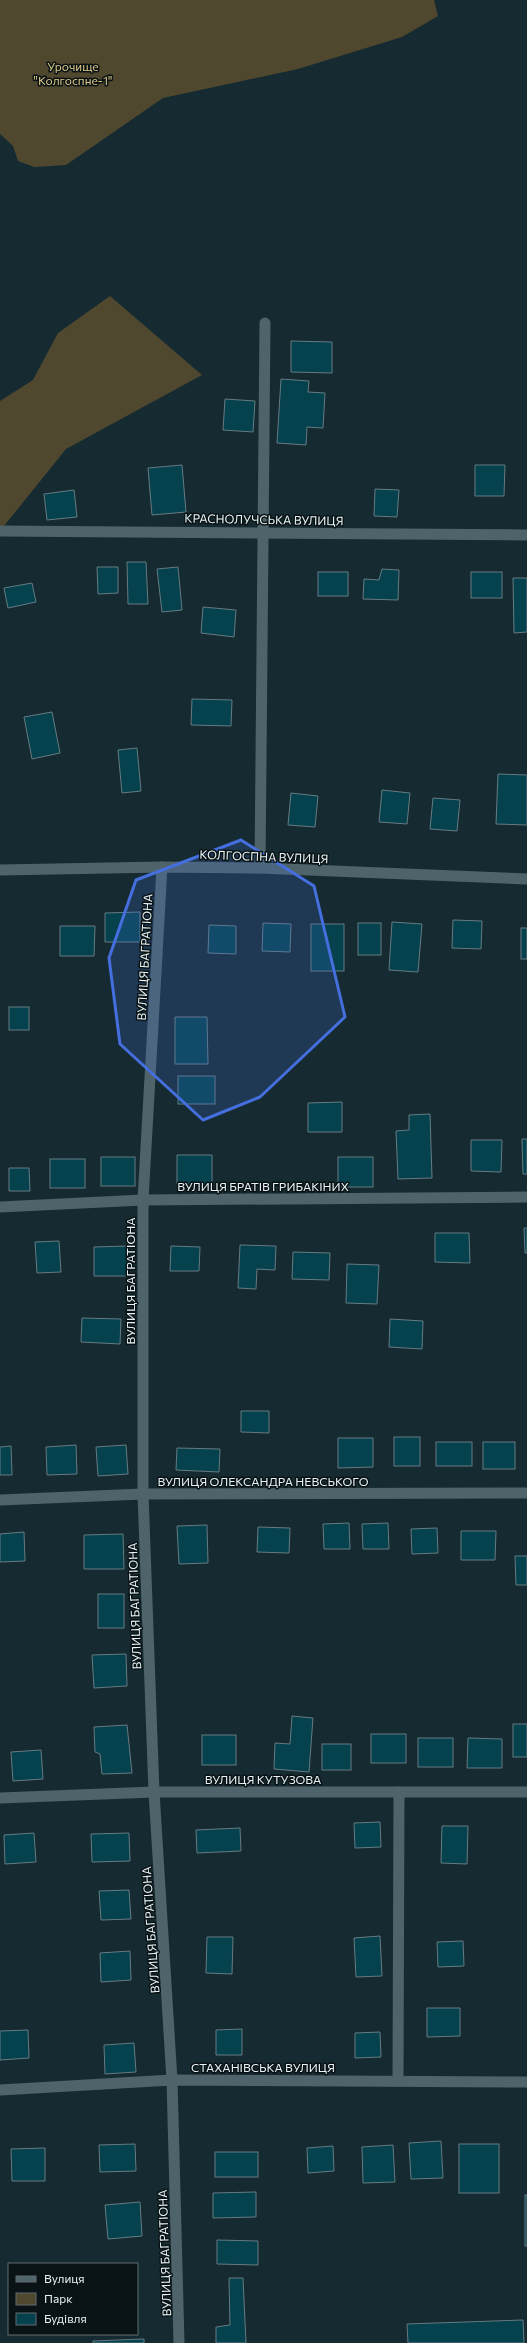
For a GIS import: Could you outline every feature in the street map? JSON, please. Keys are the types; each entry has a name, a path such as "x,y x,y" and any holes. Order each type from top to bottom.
{"street":[{"path":"260,868 265,323"},
{"name":"КРАСНОЛУЧСЬКА ВУЛИЦЯ","path":"0,531 264,532 527,536"},
{"name":"КОЛГОСПНА ВУЛИЦЯ","path":"0,870 162,867 260,868 527,879"},
{"name":"ВУЛИЦЯ БАГРАТІОНА","path":"162,867 143,1200 144,1494 154,1792 172,2080 179,2343"},
{"name":"ВУЛИЦЯ БРАТІВ ГРИБАКІНИХ","path":"0,1207 143,1200 527,1197"},
{"name":"ВУЛИЦЯ ОЛЕКСАНДРА НЕВСЬКОГО","path":"0,1500 144,1494 527,1493"},
{"name":"ВУЛИЦЯ КУТУЗОВА","path":"0,1798 154,1792 527,1792"},
{"path":"398,2081 399,1792"},
{"name":"СТАХАНІВСЬКА ВУЛИЦЯ","path":"0,2090 172,2080 527,2082"}],"highlighted area":[{"path":"241,840 314,886 345,1017 260,1097 203,1120 120,1044 109,958 136,880"}],"green space":[{"name":"Урочище \"Колгоспне-1\"","path":"0,0 434,0 438,16 402,37 298,69 163,98 66,165 34,167 18,161 13,146 0,134"},
{"path":"110,296 202,375 66,449 0,531 0,401 33,380 58,333"}],"building":[{"path":"291,341 332,342 332,373 291,372"},
{"path":"281,379 309,381 308,392 325,393 323,428 307,427 306,445 277,443"},
{"path":"225,399 255,401 253,432 223,430"},
{"path":"182,465 186,512 152,515 148,468"},
{"path":"475,465 505,465 504,496 475,496"},
{"path":"375,489 399,490 397,517 374,516"},
{"path":"74,490 77,517 47,520 44,494"},
{"path":"127,562 146,562 148,604 128,604"},
{"path":"97,567 118,567 118,593 98,594"},
{"path":"178,567 182,610 162,612 157,569"},
{"path":"382,569 399,570 398,600 363,599 364,579 379,580"},
{"path":"318,572 348,572 348,596 318,596"},
{"path":"471,572 502,572 502,598 471,598"},
{"path":"513,578 527,578 527,632 514,633"},
{"path":"32,583 36,602 8,608 4,588"},
{"path":"203,607 236,610 234,637 201,633"},
{"path":"192,699 232,700 231,726 191,725"},
{"path":"52,712 60,753 32,759 24,717"},
{"path":"137,748 141,791 122,793 118,750"},
{"path":"498,774 527,775 527,825 496,824"},
{"path":"382,790 410,793 407,824 379,822"},
{"path":"291,793 318,796 315,827 288,825"},
{"path":"433,798 460,800 457,831 430,829"},
{"path":"140,912 140,942 105,942 105,913"},
{"path":"453,920 482,921 481,949 452,948"},
{"path":"392,922 422,924 418,972 389,970"},
{"path":"263,923 291,924 290,952 262,951"},
{"path":"358,923 381,923 381,955 358,955"},
{"path":"311,924 344,924 344,971 311,971"},
{"path":"209,925 236,926 236,954 208,953"},
{"path":"60,926 95,926 94,956 60,956"},
{"path":"521,928 527,928 527,959 521,959"},
{"path":"9,1007 29,1007 29,1030 9,1030"},
{"path":"175,1017 207,1017 208,1064 175,1064"},
{"path":"178,1076 215,1076 215,1104 178,1104"},
{"path":"342,1102 342,1132 308,1132 308,1103"},
{"path":"430,1114 432,1178 398,1179 396,1131 409,1130 409,1115"},
{"path":"522,1139 527,1139 527,1174 523,1174"},
{"path":"471,1140 502,1140 501,1172 471,1171"},
{"path":"177,1155 212,1155 212,1185 177,1184"},
{"path":"101,1157 135,1157 135,1186 101,1186"},
{"path":"338,1157 373,1157 373,1187 338,1187"},
{"path":"50,1159 85,1159 85,1188 50,1188"},
{"path":"9,1168 29,1168 30,1191 9,1191"},
{"path":"524,1228 527,1228 527,1253 525,1253"},
{"path":"435,1233 469,1233 470,1263 435,1262"},
{"path":"59,1241 61,1272 37,1273 35,1242"},
{"path":"240,1245 276,1246 275,1270 257,1269 256,1289 238,1288"},
{"path":"129,1246 128,1276 94,1276 94,1247"},
{"path":"171,1246 200,1247 199,1271 170,1271"},
{"path":"293,1252 330,1253 329,1280 292,1279"},
{"path":"347,1264 379,1265 377,1304 346,1303"},
{"path":"82,1318 121,1319 120,1344 81,1342"},
{"path":"390,1319 423,1321 422,1349 389,1347"},
{"path":"241,1411 269,1411 269,1433 241,1432"},
{"path":"394,1437 420,1437 420,1466 394,1466"},
{"path":"338,1438 373,1438 373,1467 338,1468"},
{"path":"436,1442 472,1442 472,1466 436,1466"},
{"path":"483,1442 515,1442 515,1469 483,1469"},
{"path":"76,1445 77,1474 47,1475 46,1447"},
{"path":"126,1445 128,1474 98,1476 96,1447"},
{"path":"11,1446 12,1475 0,1475 0,1447"},
{"path":"177,1448 220,1449 219,1472 176,1470"},
{"path":"349,1523 350,1549 324,1549 323,1524"},
{"path":"388,1523 389,1549 363,1549 362,1524"},
{"path":"207,1525 208,1563 179,1564 177,1526"},
{"path":"258,1527 290,1528 289,1553 257,1552"},
{"path":"437,1528 438,1553 412,1554 411,1529"},
{"path":"461,1531 496,1531 495,1560 461,1560"},
{"path":"24,1532 25,1561 0,1562 0,1534"},
{"path":"123,1534 124,1569 84,1569 84,1535"},
{"path":"515,1556 527,1556 527,1585 516,1585"},
{"path":"98,1594 124,1594 124,1628 98,1628"},
{"path":"126,1654 127,1686 94,1688 92,1655"},
{"path":"292,1716 313,1718 309,1772 274,1769 275,1743 290,1744"},
{"path":"513,1724 527,1724 527,1757 513,1757"},
{"path":"127,1725 132,1773 102,1774 100,1754 95,1752 94,1727"},
{"path":"371,1734 406,1734 406,1763 371,1763"},
{"path":"202,1735 236,1735 236,1765 202,1765"},
{"path":"418,1738 453,1738 453,1767 418,1767"},
{"path":"468,1738 502,1739 502,1768 467,1768"},
{"path":"322,1744 351,1744 351,1770 322,1770"},
{"path":"41,1750 43,1779 13,1781 11,1752"},
{"path":"380,1822 381,1847 355,1848 354,1823"},
{"path":"442,1826 468,1826 467,1864 441,1863"},
{"path":"240,1828 241,1851 197,1853 196,1830"},
{"path":"34,1833 36,1862 5,1864 4,1835"},
{"path":"129,1833 130,1861 92,1862 91,1834"},
{"path":"129,1890 131,1919 101,1920 99,1891"},
{"path":"380,1936 382,1976 356,1977 354,1938"},
{"path":"207,1937 233,1937 232,1974 206,1973"},
{"path":"463,1941 464,1966 438,1967 437,1942"},
{"path":"130,1951 131,1980 101,1982 100,1953"},
{"path":"427,2008 460,2008 460,2036 427,2037"},
{"path":"242,2029 242,2055 216,2055 216,2030"},
{"path":"28,2030 29,2058 0,2060 0,2031"},
{"path":"380,2032 381,2057 355,2058 355,2033"},
{"path":"134,2043 136,2072 105,2074 104,2045"},
{"path":"441,2141 443,2178 411,2179 409,2143"},
{"path":"135,2144 136,2171 100,2172 99,2145"},
{"path":"459,2144 499,2144 499,2193 459,2193"},
{"path":"393,2145 395,2182 363,2183 362,2147"},
{"path":"333,2146 334,2171 308,2173 307,2148"},
{"path":"45,2148 45,2181 12,2181 11,2149"},
{"path":"215,2152 258,2152 258,2177 215,2177"},
{"path":"256,2192 256,2217 213,2218 213,2193"},
{"path":"525,2195 527,2195 527,2246 525,2246"},
{"path":"140,2202 142,2236 108,2239 105,2205"},
{"path":"217,2240 258,2241 258,2265 217,2264"},
{"path":"229,2278 243,2278 246,2343 216,2343 216,2327 230,2325"},
{"path":"523,2320 524,2343 408,2343 407,2324"},
{"path":"144,2339 144,2343 93,2343 93,2341"}]}
